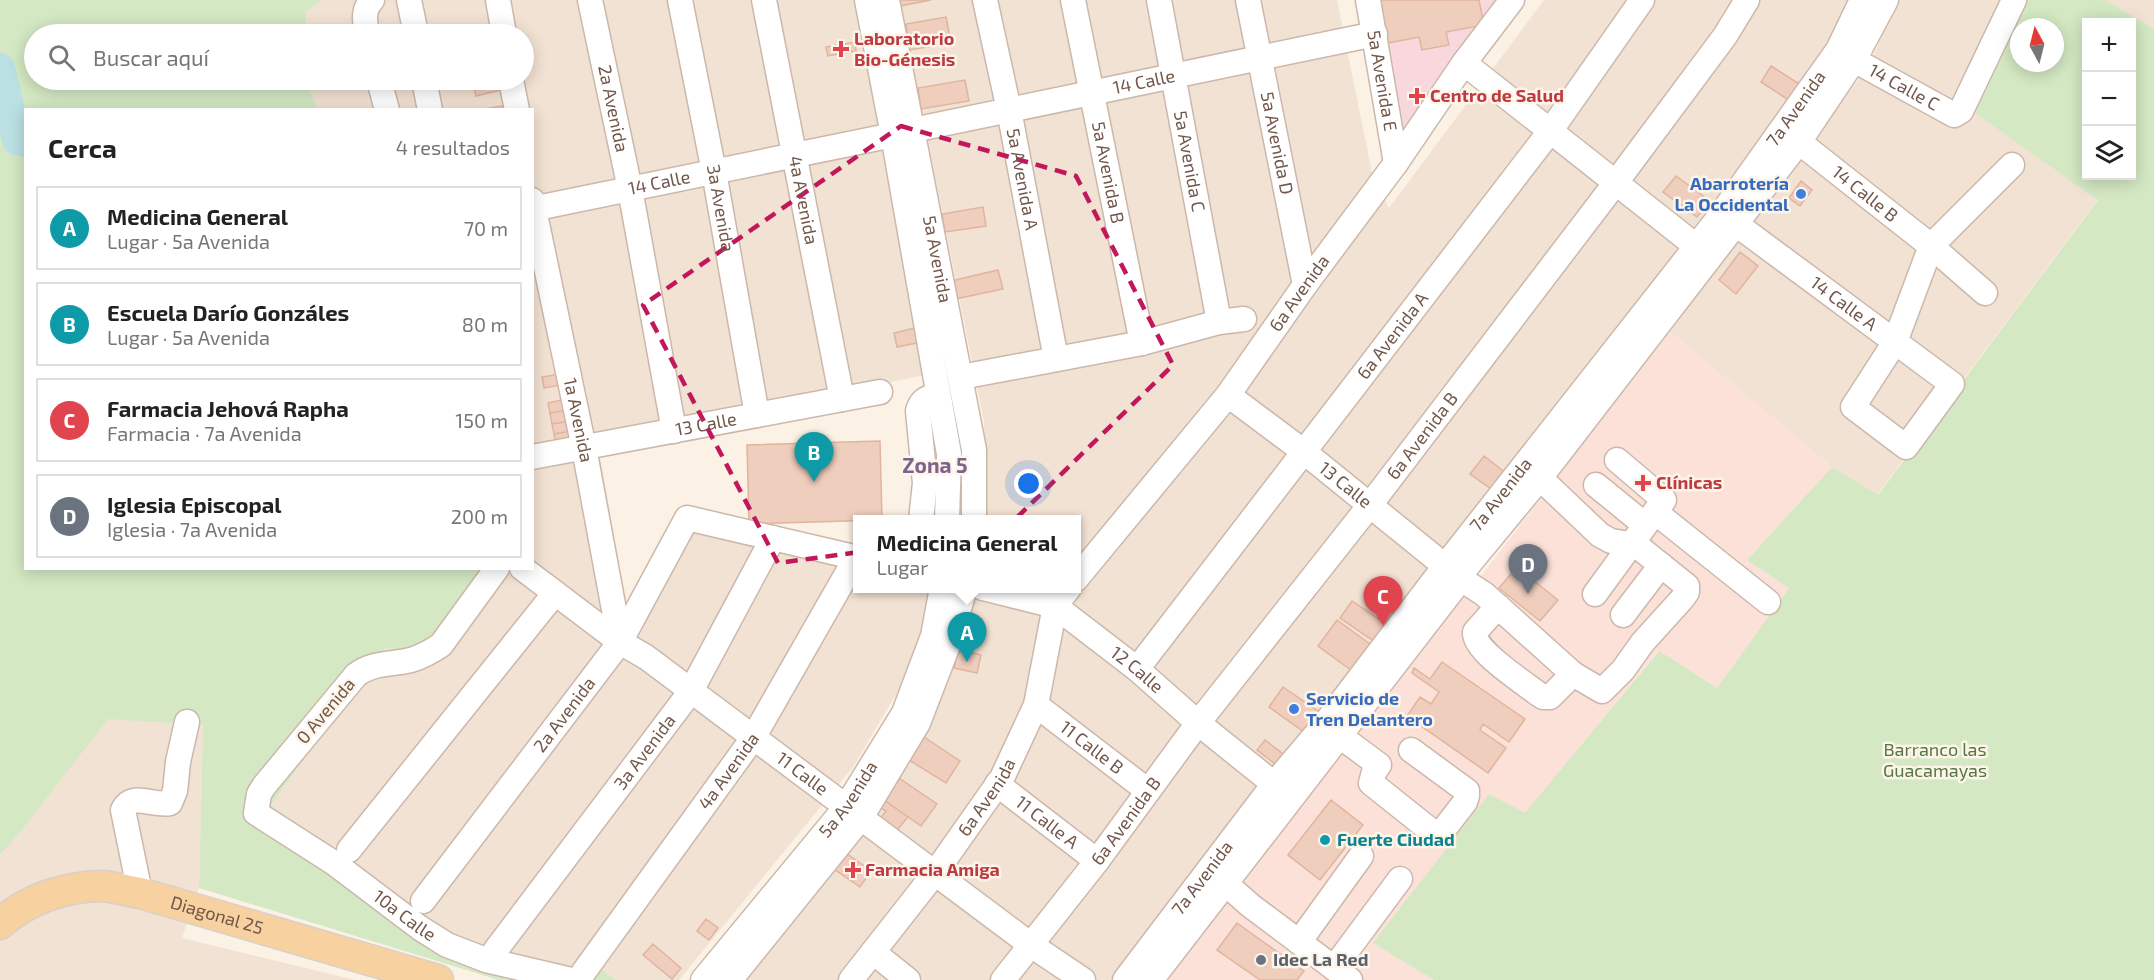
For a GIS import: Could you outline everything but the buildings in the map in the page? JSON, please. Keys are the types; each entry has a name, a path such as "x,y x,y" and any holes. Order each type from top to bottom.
{"main road":[{"name":"Diagonal 25","path":"0,924 11,914 36,900 68,889 105,886 140,893 438,980"}],"street":[{"path":"366,24 365,13 367,5 372,0"},
{"path":"409,0 414,24"},
{"path":"498,0 502,24"},
{"name":"2a Avenida","path":"590,0 630,189 674,431"},
{"name":"3a Avenida","path":"680,0 714,172 757,415"},
{"name":"4a Avenida","path":"764,0 842,399"},
{"name":"5a Avenida","path":"867,0 903,133 961,377 974,450 974,515"},
{"name":"5a Avenida","path":"887,0 938,394 949,454 947,515"},
{"name":"5a Avenida A","path":"985,0 1009,110 1056,359"},
{"name":"5a Avenida B","path":"1073,0 1142,343"},
{"name":"5a Avenida C","path":"1159,0 1219,322"},
{"name":"5a Avenida D","path":"1248,0 1305,285"},
{"name":"5a Avenida E","path":"1368,0 1396,163"},
{"name":"6a Avenida","path":"1081,574 1228,395 1305,285 1396,163 1464,63 1512,0"},
{"name":"6a Avenida A","path":"1137,669 1551,130 1642,0"},
{"name":"6a Avenida B","path":"1003,980 1097,861 1198,723 1370,505 1617,181 1725,36 1747,0"},
{"name":"7a Avenida","path":"1151,980 1226,884 1332,731 1717,220 1838,50 1862,0"},
{"name":"7a Avenida","path":"1453,572 1464,570 1540,478 1799,142 1854,60 1886,0"},
{"name":"14 Calle C","path":"1854,60 1954,116 1961,111 2014,0"},
{"name":"14 Calle","path":"534,206 714,172 1375,34"},
{"path":"1464,63 1617,181 1696,246"},
{"path":"382,90 386,108"},
{"path":"426,90 430,108"},
{"path":"514,90 517,108"},
{"name":"14 Calle B","path":"1799,142 1930,246 1984,293"},
{"path":"1895,342 1930,246 2012,165"},
{"name":"1a Avenida","path":"534,211 584,448 620,642"},
{"name":"14 Calle A","path":"1736,224 1952,384 1906,447 1853,408 1895,342"},
{"path":"961,377 1142,343 1219,322 1244,319"},
{"name":"13 Calle","path":"534,458 879,392"},
{"path":"921,515 925,483 918,411 923,400 938,394"},
{"name":"13 Calle","path":"1228,395 1303,451 1453,572 1485,594 1573,675 1602,691 1623,670 1643,642 1687,592 1687,586 1661,565"},
{"path":"1595,594 1664,500 1617,460"},
{"path":"1540,478 1600,535 1611,541 1636,545 1661,565 1623,615"},
{"path":"1596,485 1650,518 1768,602"},
{"name":"2a Avenida","path":"423,901 620,642 687,518 773,538"},
{"path":"773,538 853,557"},
{"name":"3a Avenida","path":"495,951 691,691 773,538"},
{"name":"4a Avenida","path":"577,977 753,738 853,565"},
{"name":"0 Avenida","path":"256,813 259,794 264,786 356,675 366,667 411,660 441,645 496,570"},
{"name":"11 Calle","path":"525,570 620,642 646,657 1031,945 1083,980"},
{"path":"349,850 555,593"},
{"name":"5a Avenida","path":"703,980 853,812 904,713 933,636 941,593"},
{"name":"5a Avenida","path":"730,980 918,723 950,640 964,593"},
{"name":"12 Calle","path":"1027,593 1062,597 1137,669 1198,723 1274,784"},
{"name":"6a Avenida","path":"851,980 935,873 998,784 1036,705 1062,597"},
{"path":"1498,606 1475,632 1474,638 1486,652 1543,697 1550,697 1573,675"},
{"name":"11 Calle B","path":"1036,705 1148,791"},
{"path":"140,893 123,810 126,802 134,799 161,805 170,803 175,791 178,762 187,722"},
{"path":"1332,731 1379,765 1371,777 1371,783 1430,830 1441,833 1465,802 1467,791 1411,750"},
{"name":"7a Avenida","path":"1125,980 1274,784 1332,731"},
{"name":"11 Calle A","path":"998,784 1097,861"},
{"name":"10a Calle","path":"256,813 334,863 420,928 447,945 486,960 577,977"},
{"path":"1299,942 1361,856"},
{"path":"1226,884 1342,974 1400,879"},
{"path":"873,952 908,980"}],"highlighted area":[{"path":"901,126 1076,176 1173,365 1001,533 778,563 643,305"}],"shaded area":[{"path":"323,0 857,0 929,374 598,445 625,599 633,627 689,526 853,569 853,593 930,593 930,604 902,684 853,767 679,980 616,980 598,966 567,980 437,934 271,805 385,647 434,652 498,570 534,570 534,108 317,108 310,90 534,90 534,24 306,24 306,11"},
{"path":"900,0 1337,0 1372,173 1389,208 1544,0 1851,0 1827,55 1113,980 744,980 917,743 947,685 969,618 973,593 1081,593 1081,515 982,515 984,422"},
{"name":"Centro de Salud","path":"1376,0 1520,0 1396,159"},
{"path":"1897,0 2024,0 2016,18 2010,18 2010,32 1975,113 2098,199 1877,495 1832,467 1670,332 1870,64"},
{"path":"2105,0 2154,0 2154,29"},
{"path":"1670,332 1832,467 1747,560 1789,588 1717,688 1658,651 1525,814 1489,795 1374,943 1434,980 1168,980"},
{"path":"108,718 203,725 199,888 182,938 355,980 0,980 0,855"}],"green space":[{"path":"0,0 323,0 306,11 306,24 24,24 24,90 310,90 317,108 24,108 24,570 498,570 434,652 385,648 271,805 437,934 558,980 499,980 199,888 203,725 108,719 0,855"},
{"name":"Barranco las Guacamayas","path":"2024,0 2105,0 2135,18 2082,18 2082,180 2136,180 2136,18 2154,29 2154,980 1434,980 1373,943 1489,794 1525,813 1659,651 1717,688 1789,588 1747,560 1832,467 1878,495 2098,200 1975,113 2010,32 2010,72 2064,72 2064,18 2016,18"},
{"path":"598,966 616,980 567,980"}],"waterway":[{"path":"0,68 17,140 24,142"}],"place":[{"name":"Laboratorio Bio-Génesis","path":"841,49"},
{"name":"Centro de Salud","path":"1417,96"},
{"name":"Abarrotería La Occidental","path":"1801,194"},
{"name":"Escuela Darío Gonzáles","path":"814,482"},
{"name":"Clínicas","path":"1643,483"},
{"name":"Iglesia Episcopal","path":"1528,594"},
{"name":"Farmacia Jehová Rapha","path":"1383,626"},
{"name":"Medicina General","path":"967,662"},
{"name":"Servicio de Tren Delantero","path":"1294,709"},
{"name":"Fuerte Ciudad","path":"1325,840"},
{"name":"Farmacia Amiga","path":"853,870"},
{"name":"Idec La Red","path":"1261,960"}],"district":[{"name":"Zona 5","path":"935,466"}]}
